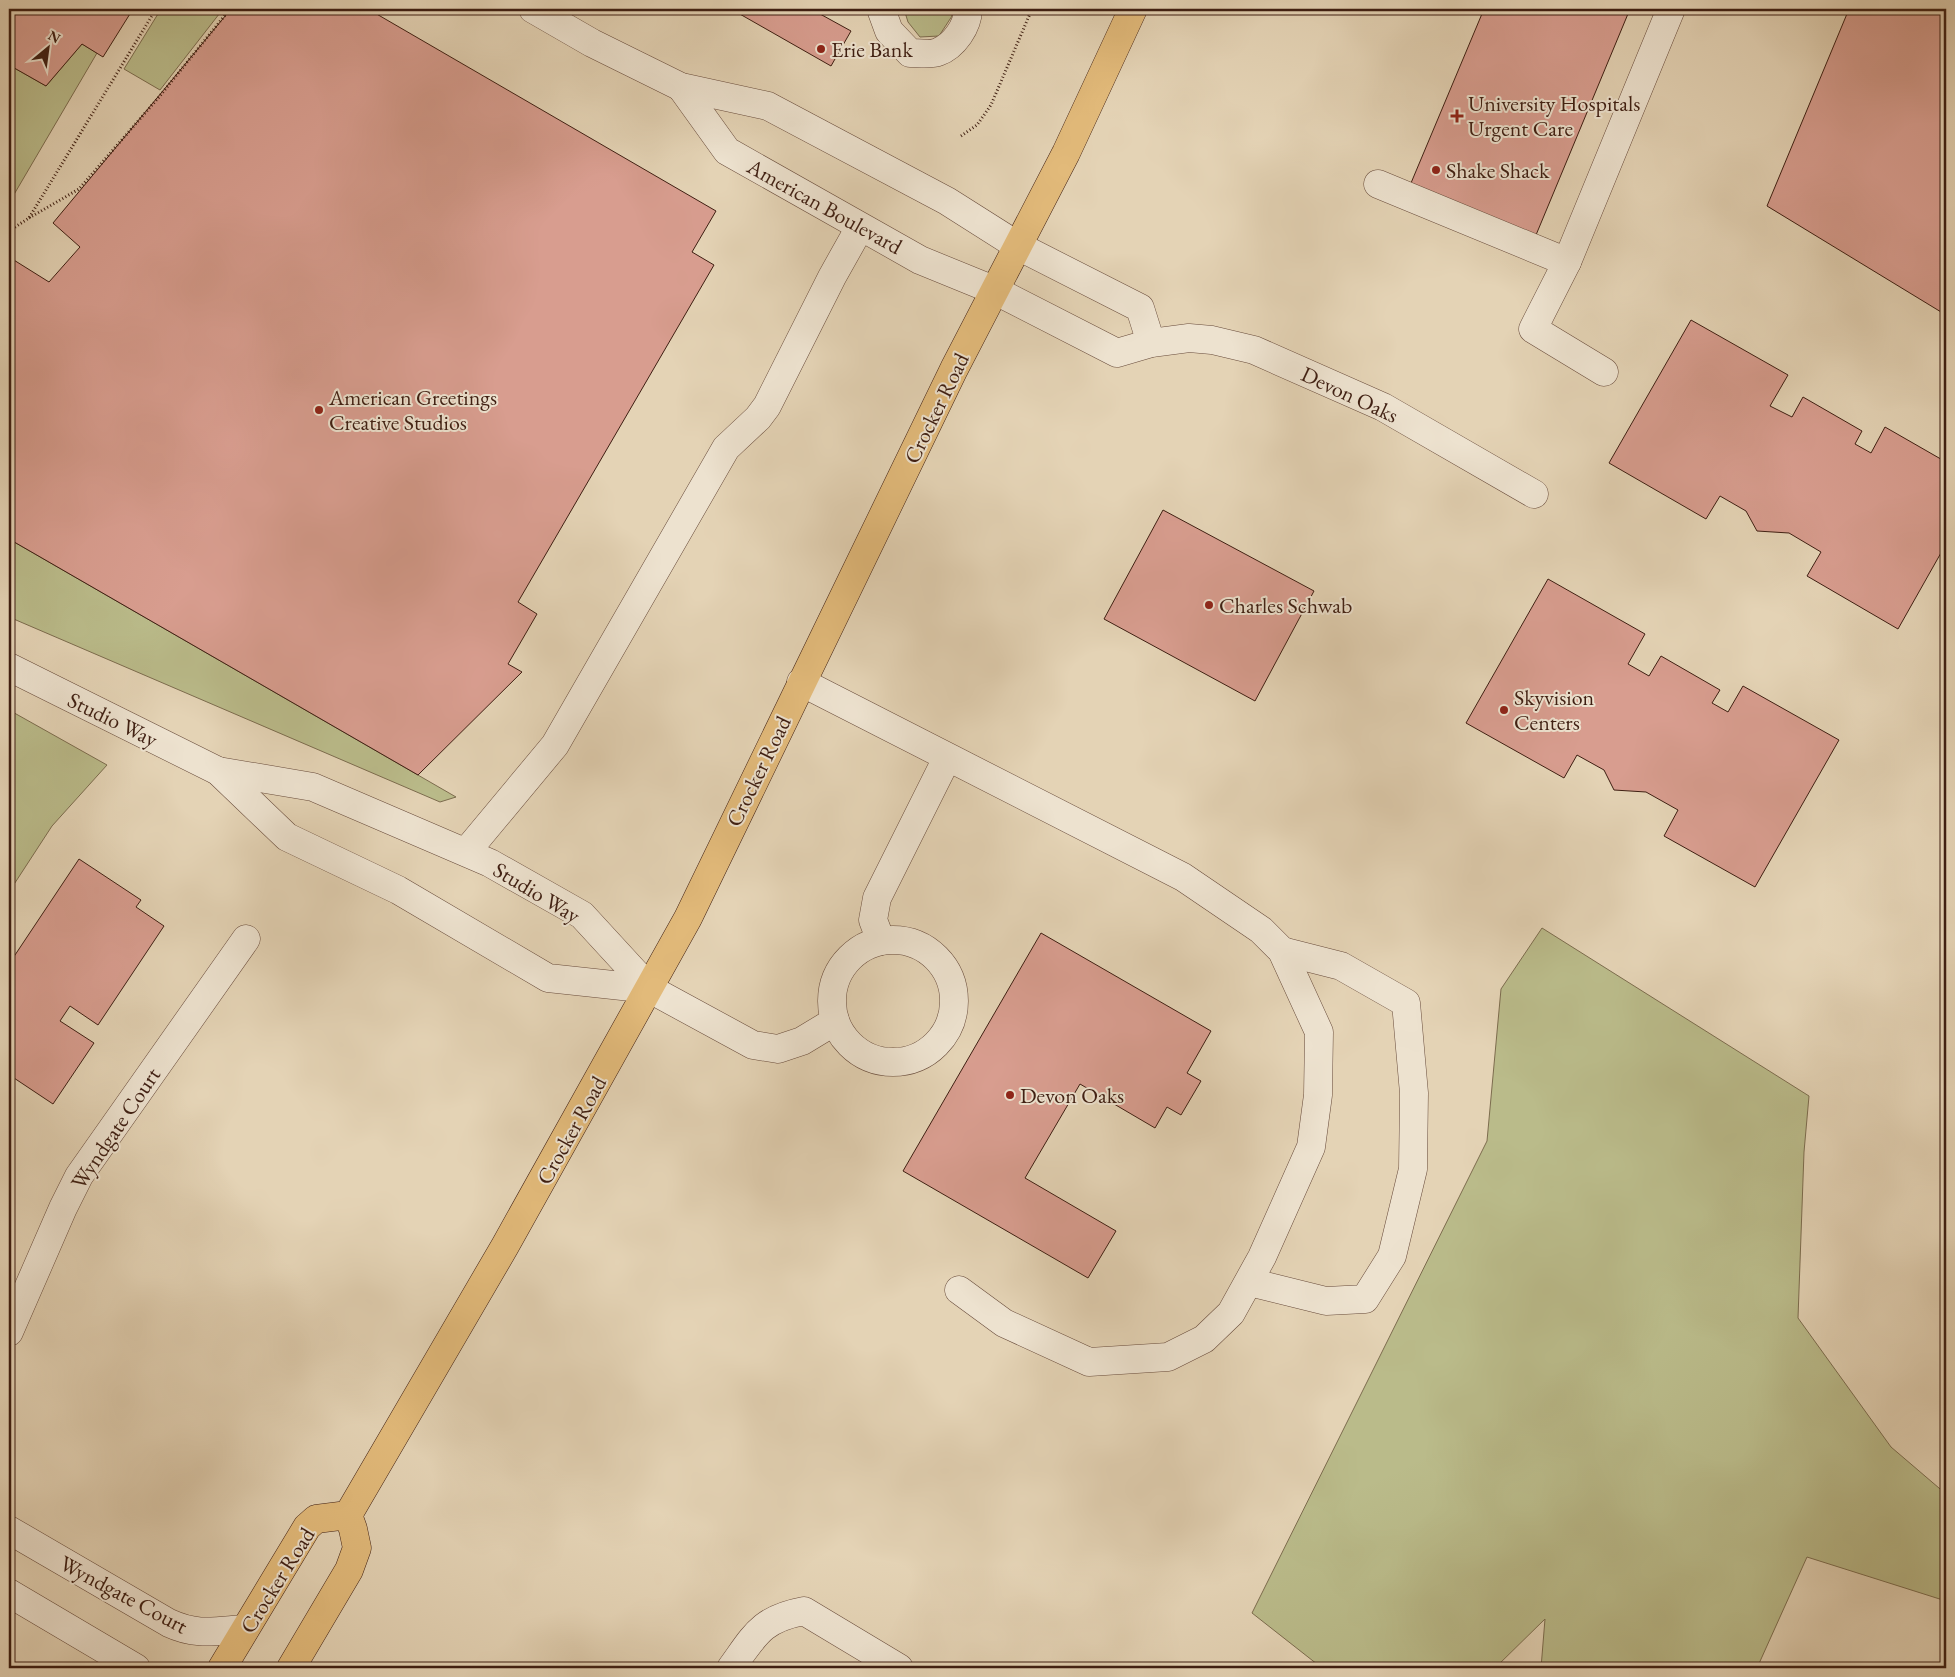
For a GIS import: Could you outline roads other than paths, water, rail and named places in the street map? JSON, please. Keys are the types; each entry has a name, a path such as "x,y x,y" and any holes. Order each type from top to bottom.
{"main road":[{"name":"Crocker Road","path":"300,1663 349,1570 357,1548 348,1515 505,1246 688,918 954,369 1066,153 1133,9"},
{"name":"Crocker Road","path":"222,1668 311,1522 316,1519 348,1515"}],"street":[{"path":"881,9 889,31 910,53 937,53 954,43 968,18 968,9"},
{"path":"1604,372 1533,329 1567,262 1670,9"},
{"name":"American Boulevard","path":"542,11 592,42 681,86 768,106 947,201 1018,246"},
{"name":"American Boulevard","path":"681,86 727,151 920,260 996,291"},
{"path":"1378,184 1567,262"},
{"path":"466,852 555,745 726,448 758,418 766,406 860,227"},
{"path":"1018,246 1140,308 1151,342"},
{"name":"Devon Oaks","path":"996,291 1117,352 1151,342 1189,338 1212,340 1254,350 1383,407 1534,494"},
{"name":"Studio Way","path":"9,667 218,771 312,787 490,863 582,916 650,988"},
{"path":"801,682 1184,877 1261,930 1282,951 1319,1032 1318,1095 1311,1147 1262,1257 1231,1313 1204,1339 1168,1358 1088,1362 1004,1323 959,1290"},
{"path":"881,941 873,920 877,898 947,758"},
{"name":"Studio Way","path":"218,771 286,837 398,890 548,978 650,988"},
{"name":"Wyndgate Court","path":"9,1332 79,1176 246,939"},
{"path":"902,940 922,946 938,958 949,974 955,994 954,1014 947,1032 934,1048 918,1058 898,1063 878,1061 860,1053 845,1039 835,1021 831,1000 835,980 846,962 861,948 881,941 902,940"},
{"path":"1248,1282 1326,1301 1365,1299 1392,1256 1413,1169 1414,1093 1406,1003 1341,966 1282,951"},
{"path":"650,988 753,1045 778,1049 802,1041 835,1021"},
{"name":"Wyndgate Court","path":"9,1530 183,1630 197,1633 245,1629"},
{"path":"9,1593 136,1668"},
{"path":"732,1668 761,1627 786,1614 804,1612 898,1668"}],"place":[{"name":"Erie Bank","path":"821,49"},
{"name":"University Hospitals Urgent Care","path":"1457,116"},
{"name":"Shake Shack","path":"1436,170"},
{"name":"American Greetings Creative Studios","path":"319,410"},
{"name":"Charles Schwab","path":"1209,605"},
{"name":"Skyvision Centers","path":"1504,710"},
{"name":"Devon Oaks","path":"1010,1095"}]}
